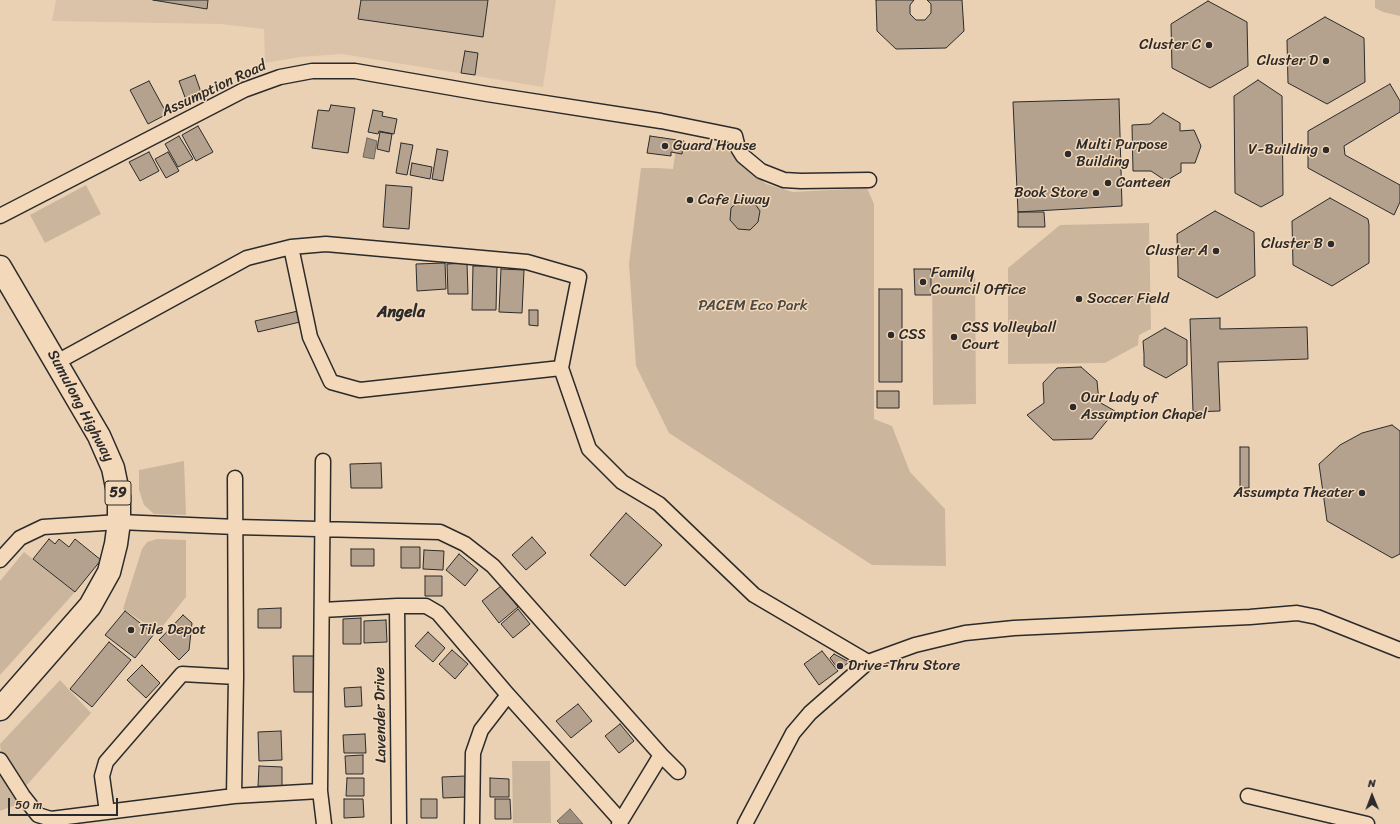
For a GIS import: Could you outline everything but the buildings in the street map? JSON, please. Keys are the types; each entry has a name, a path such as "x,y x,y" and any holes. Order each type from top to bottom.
{"main road":[{"name":"Sumulong Highway","path":"0,267 100,436 113,468 119,497 119,522 116,544 108,572 90,606 0,709"}],"street":[{"name":"Assumption Road","path":"0,216 244,90 280,77 312,71 355,71 487,94 602,111 735,136 738,148 743,156 761,171 784,180 868,180"},
{"path":"57,362 247,258 291,247 326,244 526,262 579,277 561,368 589,449 622,482 658,504 754,594 868,662"},
{"path":"291,247 310,337 331,382 360,390 561,368"},
{"path":"323,462 320,790 324,824"},
{"path":"234,796 236,677 235,478"},
{"path":"0,560 20,538 43,526 119,522 322,530 440,532 465,544 493,566 661,755 678,772"},
{"name":"Lavender Drive","path":"397,606 399,824"},
{"path":"322,610 426,606 438,613 620,822 661,755"},
{"path":"745,824 793,733 810,713 868,662 915,645 965,633 1014,628 1297,613 1317,617 1400,650"},
{"path":"106,812 102,776 106,762 182,674 236,677"},
{"path":"472,824 473,753 481,730 508,695"},
{"path":"0,760 23,796 38,814 51,819 234,796 320,790"},
{"path":"1248,796 1367,824"}],"shaded area":[{"path":"56,0 556,0 543,87 342,54 300,57 265,63 264,29 220,24 52,21"},
{"path":"367,138 377,141 374,159 363,157"},
{"path":"570,809 583,824 560,824 557,821"}],"green space":[{"path":"1375,0 1400,0 1400,16 1383,12 1375,8"},
{"name":"PACEM Eco Park","path":"676,148 725,148 766,184 793,192 867,188 874,204 874,419 892,426 910,472 945,509 946,566 872,565 669,433 636,366 629,264 641,168 673,169"},
{"path":"86,185 101,214 45,243 30,215"},
{"name":"Soccer Field","path":"1149,223 1151,329 1139,335 1138,345 1105,363 1008,364 1008,268 1060,225"},
{"name":"CSS Volleyball Court","path":"975,269 976,404 933,405 932,270"},
{"path":"184,461 186,515 154,514 144,505 139,490 139,470"},
{"path":"157,539 186,540 186,597 158,632 123,609 142,549 147,542"},
{"path":"24,552 75,592 0,675 0,581"},
{"path":"60,680 91,713 26,786 1,753 0,744"},
{"path":"512,761 550,761 551,823 513,823"},
{"path":"0,775 16,798 18,804 0,811"}],"place":[{"name":"Cluster C","path":"1209,45"},
{"name":"Cluster D","path":"1326,61"},
{"name":"Guard House","path":"665,146"},
{"name":"V-Building","path":"1326,150"},
{"name":"Multi Purpose Building","path":"1068,154"},
{"name":"Canteen","path":"1108,183"},
{"name":"Book Store","path":"1096,193"},
{"name":"Cafe Liway","path":"690,200"},
{"name":"Cluster B","path":"1331,244"},
{"name":"Cluster A","path":"1216,251"},
{"name":"Family Council Office","path":"923,282"},
{"name":"Soccer Field","path":"1079,299"},
{"name":"CSS","path":"891,335"},
{"name":"CSS Volleyball Court","path":"954,337"},
{"name":"Our Lady of Assumption Chapel","path":"1073,407"},
{"name":"Assumpta Theater","path":"1362,493"},
{"name":"Tile Depot","path":"131,630"},
{"name":"Drive-Thru Store","path":"840,666"}],"district":[{"name":"Angela","path":"401,313"}]}
